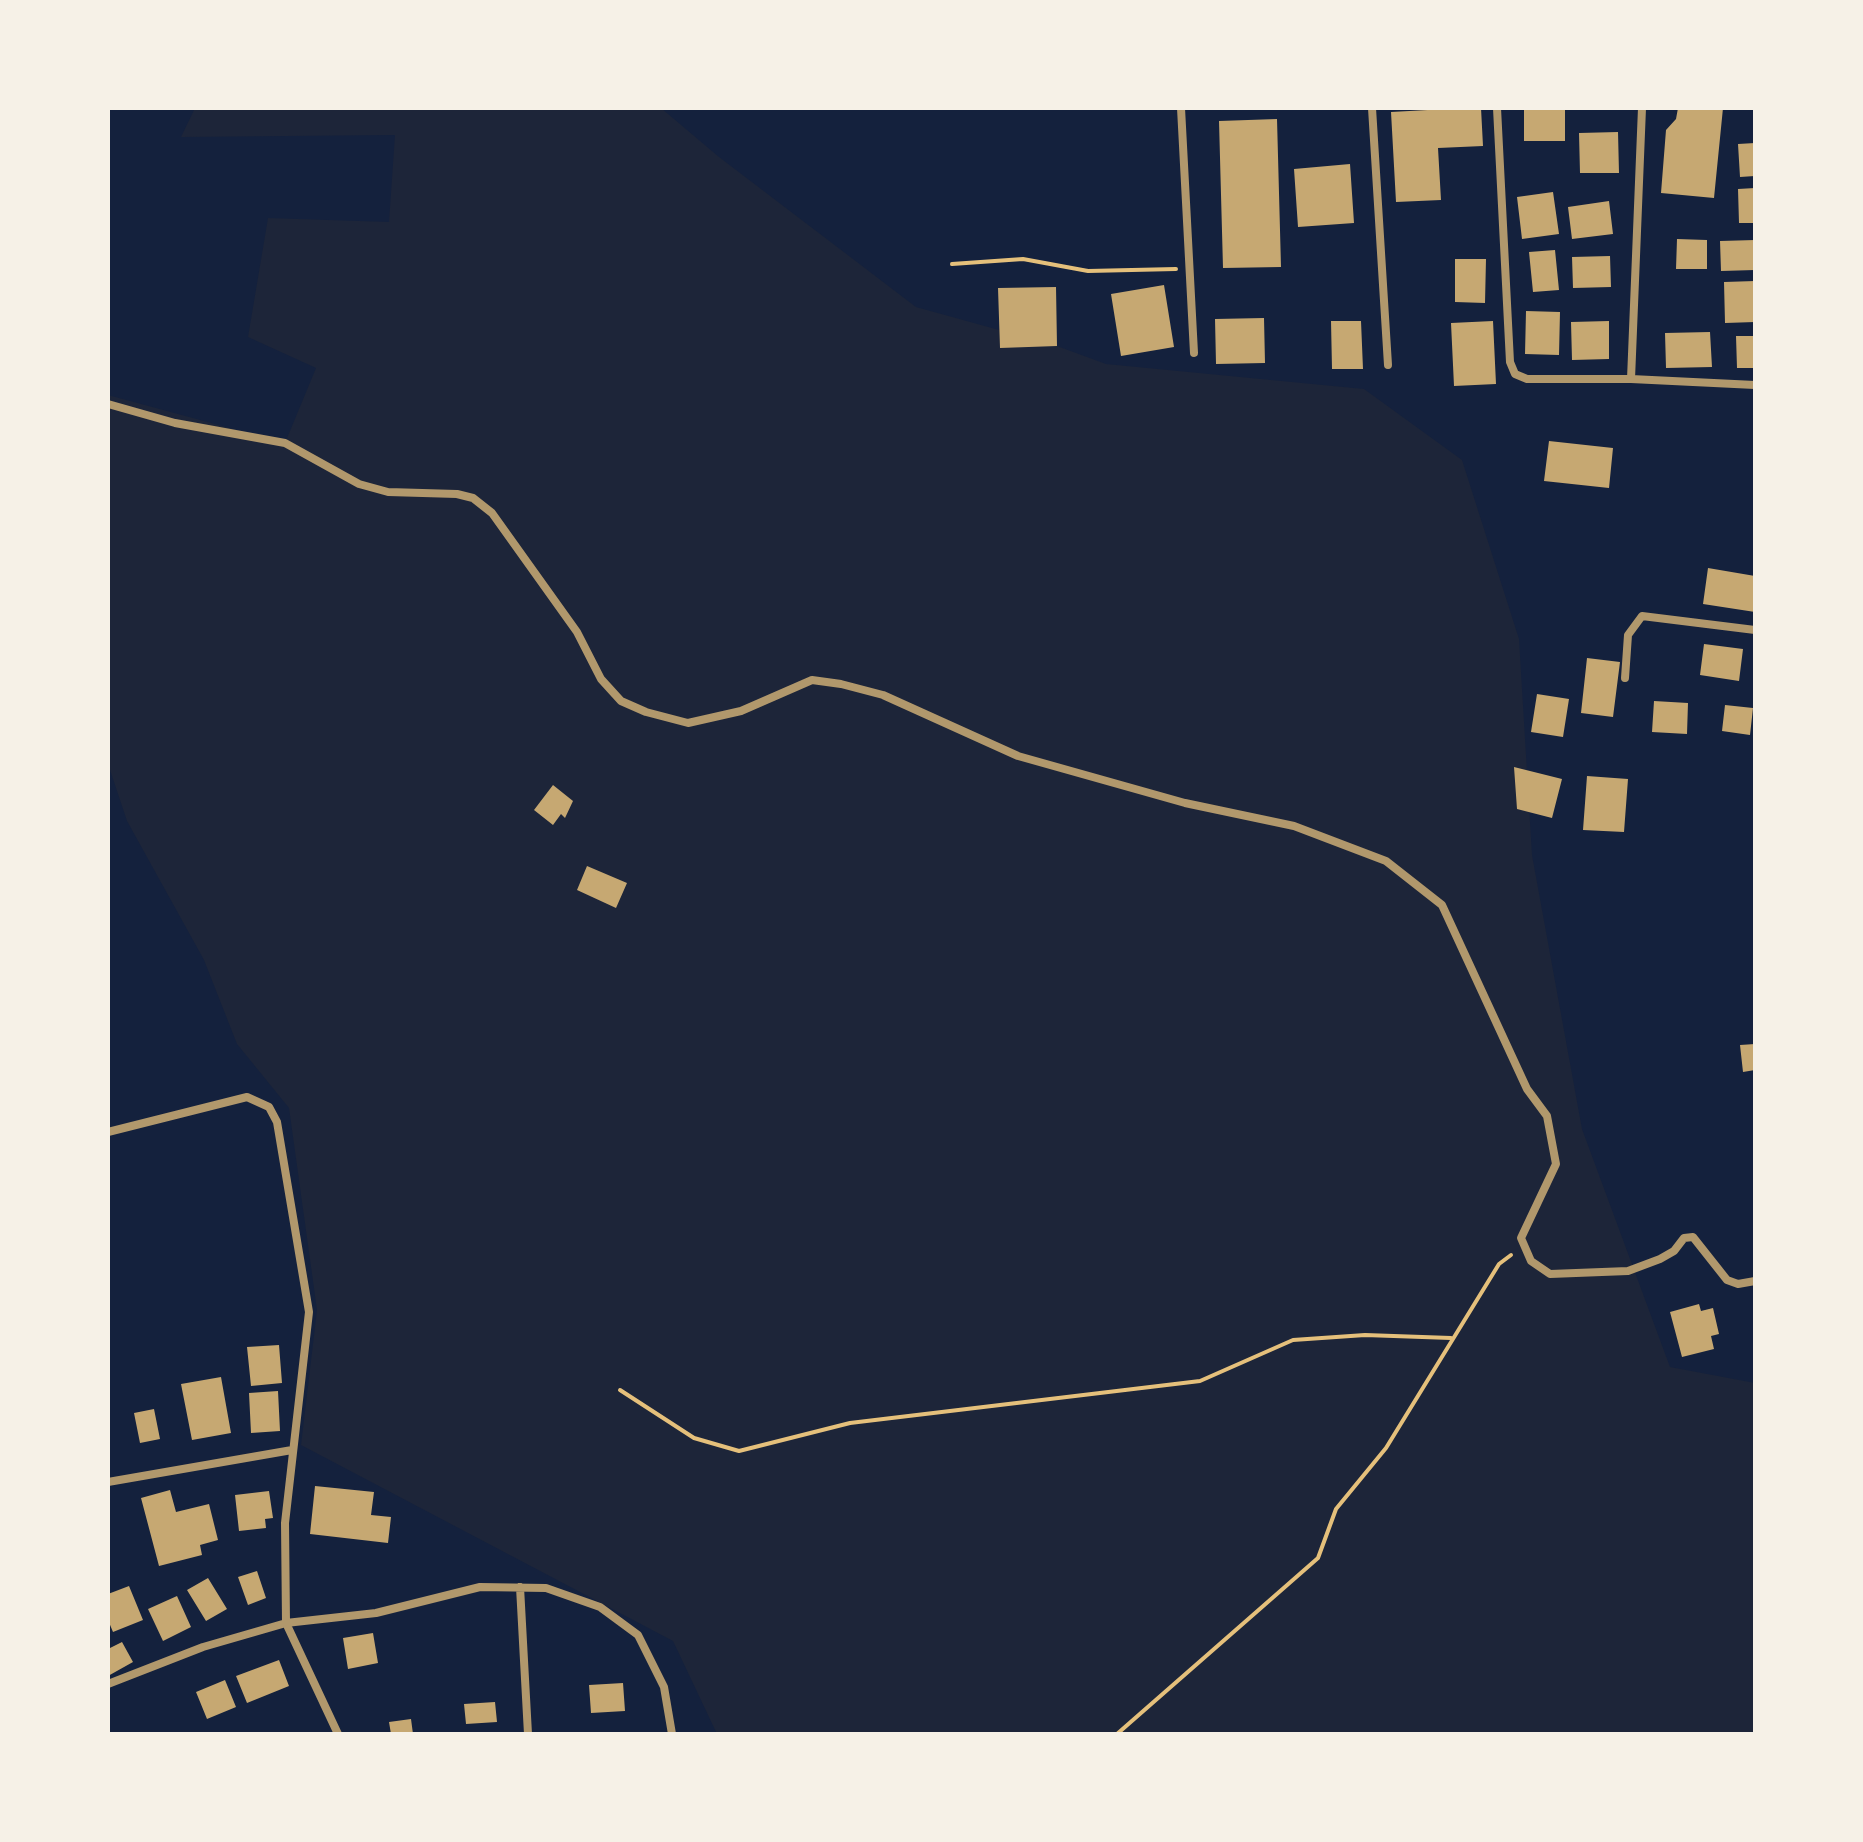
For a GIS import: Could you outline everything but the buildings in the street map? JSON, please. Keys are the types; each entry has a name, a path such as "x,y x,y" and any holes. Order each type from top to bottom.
{"street":[{"path":"1181,108 1194,353"},
{"path":"1372,108 1388,365"},
{"path":"1497,108 1510,362 1520,378 1755,385"},
{"path":"1631,379 1642,108"},
{"path":"108,404 175,423 285,443 359,484 388,492 457,494 473,498 492,513 577,632 601,679 621,701 646,712 688,723 741,711 812,680 841,684 883,695 1018,756 1185,803 1294,826 1386,861 1442,905 1527,1089 1547,1116 1556,1164 1521,1238 1538,1268 1550,1274 1567,1275 1641,1268 1674,1251 1684,1238 1693,1237 1727,1280 1738,1284 1755,1281"},
{"path":"1625,678 1628,635 1642,616 1755,630"},
{"path":"108,1132 247,1097 269,1107 282,1138 290,1212 309,1315 285,1523 286,1623 338,1734"},
{"path":"108,1482 292,1450"},
{"path":"108,1684 203,1647 286,1623 376,1613 480,1587 546,1588 600,1607 624,1621 644,1644 659,1675 672,1734"},
{"path":"520,1587 528,1734"}],"path":[{"path":"952,264 1023,259 1088,271 1189,268"},
{"path":"1117,1734 1318,1558 1336,1509 1386,1448 1451,1338 1499,1264 1510,1258 1521,1238"},
{"path":"620,1390 694,1438 739,1451 850,1423 1200,1381 1293,1340 1365,1335 1451,1338"}],"shaded area":[{"path":"195,108 661,108 719,157 916,307 1057,346 1106,364 1364,389 1462,460 1519,639 1532,855 1582,1129 1670,1367 1755,1383 1755,1734 717,1734 673,1641 301,1445 317,1310 289,1108 237,1044 204,960 127,821 108,764 108,395 285,443 316,368 248,337 268,218 389,222 395,135 181,137"}]}
